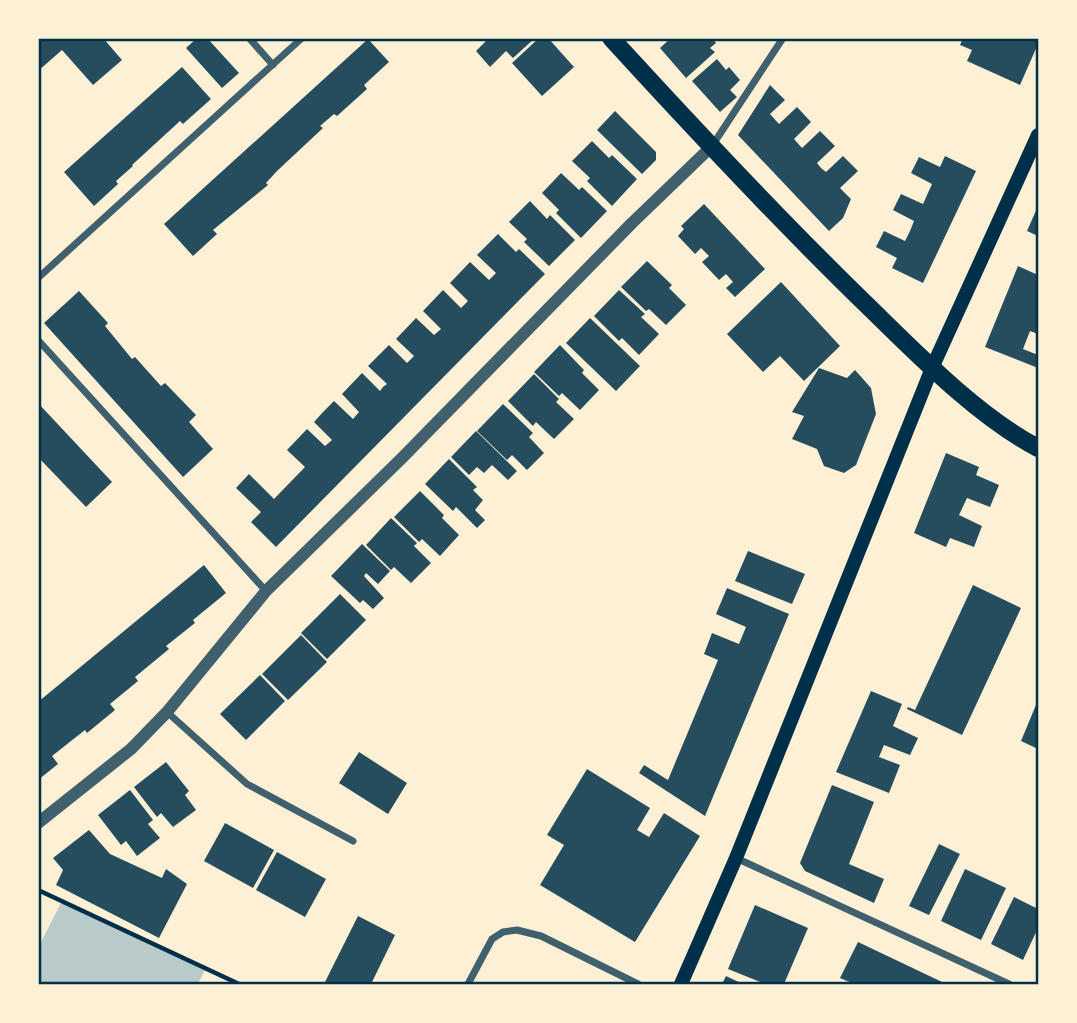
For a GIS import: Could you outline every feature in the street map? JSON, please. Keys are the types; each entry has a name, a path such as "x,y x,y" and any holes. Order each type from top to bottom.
{"main road":[{"path":"611,38 816,256 932,368 1018,437 1038,448"},
{"path":"681,985 736,858 932,368 1038,135"}],"street":[{"path":"249,38 273,65"},
{"path":"38,278 302,38"},
{"path":"38,823 131,749 167,712 266,592 403,457 632,223 711,147 783,38"},
{"path":"38,340 266,592"},
{"path":"167,712 247,784 353,841"},
{"path":"736,858 1009,985"},
{"path":"468,985 492,939 503,932 517,930 541,936 638,985"}],"path":[{"path":"38,890 239,985"}],"shaded area":[{"path":"63,899 205,970 198,984 39,984 38,948"}],"building":[{"path":"38,38 103,38 122,60 93,85 62,50 38,71"},
{"path":"197,38 207,38 239,73 222,88 186,48"},
{"path":"489,38 535,38 513,58 506,51 490,67 476,51"},
{"path":"539,38 548,38 574,67 542,96 512,63"},
{"path":"671,38 712,38 716,43 710,48 715,52 686,78 660,48"},
{"path":"963,38 1038,38 1038,44 1020,85 967,61 972,50 960,45"},
{"path":"368,39 389,62 364,85 367,89 337,116 334,114 320,126 323,128 277,171 266,183 268,185 213,230 217,234 193,256 164,224"},
{"path":"717,59 726,70 729,67 740,80 730,90 737,97 720,112 692,81"},
{"path":"182,67 211,99 183,124 180,121 132,165 116,181 118,184 94,206 64,172"},
{"path":"770,85 785,100 770,114 779,124 797,107 811,122 794,139 802,148 820,131 835,146 817,163 821,168 826,172 843,156 858,171 840,188 851,199 843,218 829,231 738,135"},
{"path":"615,111 656,152 656,160 642,174 597,130"},
{"path":"592,141 609,158 612,155 637,179 612,206 587,181 590,178 572,161"},
{"path":"945,156 976,171 923,283 892,268 897,258 876,247 884,231 905,241 910,231 914,221 893,210 901,194 923,204 932,184 911,173 919,157 940,167"},
{"path":"561,173 579,190 582,187 607,211 581,238 556,213 559,210 542,193"},
{"path":"530,201 547,219 550,215 575,240 549,266 524,242 527,239 509,222"},
{"path":"704,204 765,269 735,297 726,288 733,282 726,274 719,280 702,262 709,256 701,248 695,254 678,236 684,229 681,226"},
{"path":"1038,206 1038,236 1027,231"},
{"path":"498,234 516,252 519,249 545,274 276,547 251,522 261,512 236,488 249,474 274,499 305,467 287,450 307,429 325,446 332,440 314,422 324,411 334,401 353,419 359,412 342,394 362,373 380,391 387,384 368,366 389,345 407,363 414,356 396,339 416,318 434,335 441,329 423,311 443,290 461,308 468,301 450,283 470,262 489,280 496,273 477,255"},
{"path":"647,261 672,285 669,288 686,305 666,325 649,309 646,311 621,287"},
{"path":"1018,266 1038,275 1038,334 1030,331 1023,349 1038,355 1038,368 985,347"},
{"path":"781,282 840,346 804,381 780,356 763,372 727,334"},
{"path":"619,290 645,314 641,317 659,334 639,355 622,338 619,341 594,316"},
{"path":"79,291 108,323 105,326 132,359 135,357 161,386 165,383 196,415 189,422 213,449 183,477 44,323"},
{"path":"590,318 640,366 616,391 566,343"},
{"path":"560,345 599,390 580,410 562,393 559,396 534,372"},
{"path":"819,368 847,378 855,370 871,388 876,414 856,465 844,473 824,466 817,449 792,439 804,416 792,412"},
{"path":"534,374 559,399 556,402 574,419 554,439 536,422 533,426 508,401"},
{"path":"38,403 112,482 86,507 38,457"},
{"path":"503,404 533,433 529,437 544,453 527,470 512,455 507,460 477,431"},
{"path":"476,431 517,471 508,480 492,465 484,473 477,467 469,475 451,457"},
{"path":"946,453 979,467 976,475 999,485 990,507 967,498 959,515 982,526 974,547 950,538 946,547 914,533"},
{"path":"449,459 477,487 473,490 483,500 475,510 485,520 477,528 456,507 453,511 425,484"},
{"path":"420,491 459,535 440,556 422,539 419,542 394,517"},
{"path":"391,518 417,543 414,546 431,563 411,583 394,567 391,570 366,545"},
{"path":"362,544 390,571 378,584 366,573 364,576 384,598 373,609 363,600 360,603 331,576"},
{"path":"748,551 805,574 792,604 735,581"},
{"path":"204,565 226,593 193,620 195,623 166,646 169,649 135,677 138,681 110,704 115,710 52,756 58,764 38,780 38,702"},
{"path":"973,585 1021,608 962,735 907,709 908,707 915,710"},
{"path":"727,588 789,614 705,816 639,773 644,765 668,780 718,660 704,654 712,633 739,644 746,627 716,614"},
{"path":"340,594 366,620 327,659 301,633"},
{"path":"301,635 327,662 288,700 262,674"},
{"path":"260,675 285,701 246,740 220,714"},
{"path":"871,691 902,704 893,726 918,738 910,755 884,745 879,757 900,765 889,793 836,772"},
{"path":"1038,700 1038,749 1021,741"},
{"path":"359,752 407,783 388,814 339,783"},
{"path":"166,762 189,791 185,795 196,810 173,827 161,813 157,817 134,787"},
{"path":"587,769 650,808 637,830 649,837 664,813 700,836 635,942 540,885 564,845 547,835"},
{"path":"832,785 874,802 849,864 884,879 874,903 805,871 800,863"},
{"path":"130,790 153,820 148,824 160,838 137,856 126,841 121,845 98,815"},
{"path":"225,823 274,850 253,888 204,861"},
{"path":"89,830 110,854 162,878 166,869 187,884 159,938 56,885 63,870 53,858"},
{"path":"939,844 960,854 929,915 909,906"},
{"path":"277,852 326,879 305,917 256,890"},
{"path":"965,869 1006,888 981,940 941,921"},
{"path":"1014,897 1038,909 1038,928 1023,960 991,944"},
{"path":"755,905 808,928 784,984 765,984 728,969"},
{"path":"358,916 395,935 371,984 324,984"},
{"path":"858,942 946,984 854,984 840,978"},
{"path":"726,976 743,984 722,984"}]}
